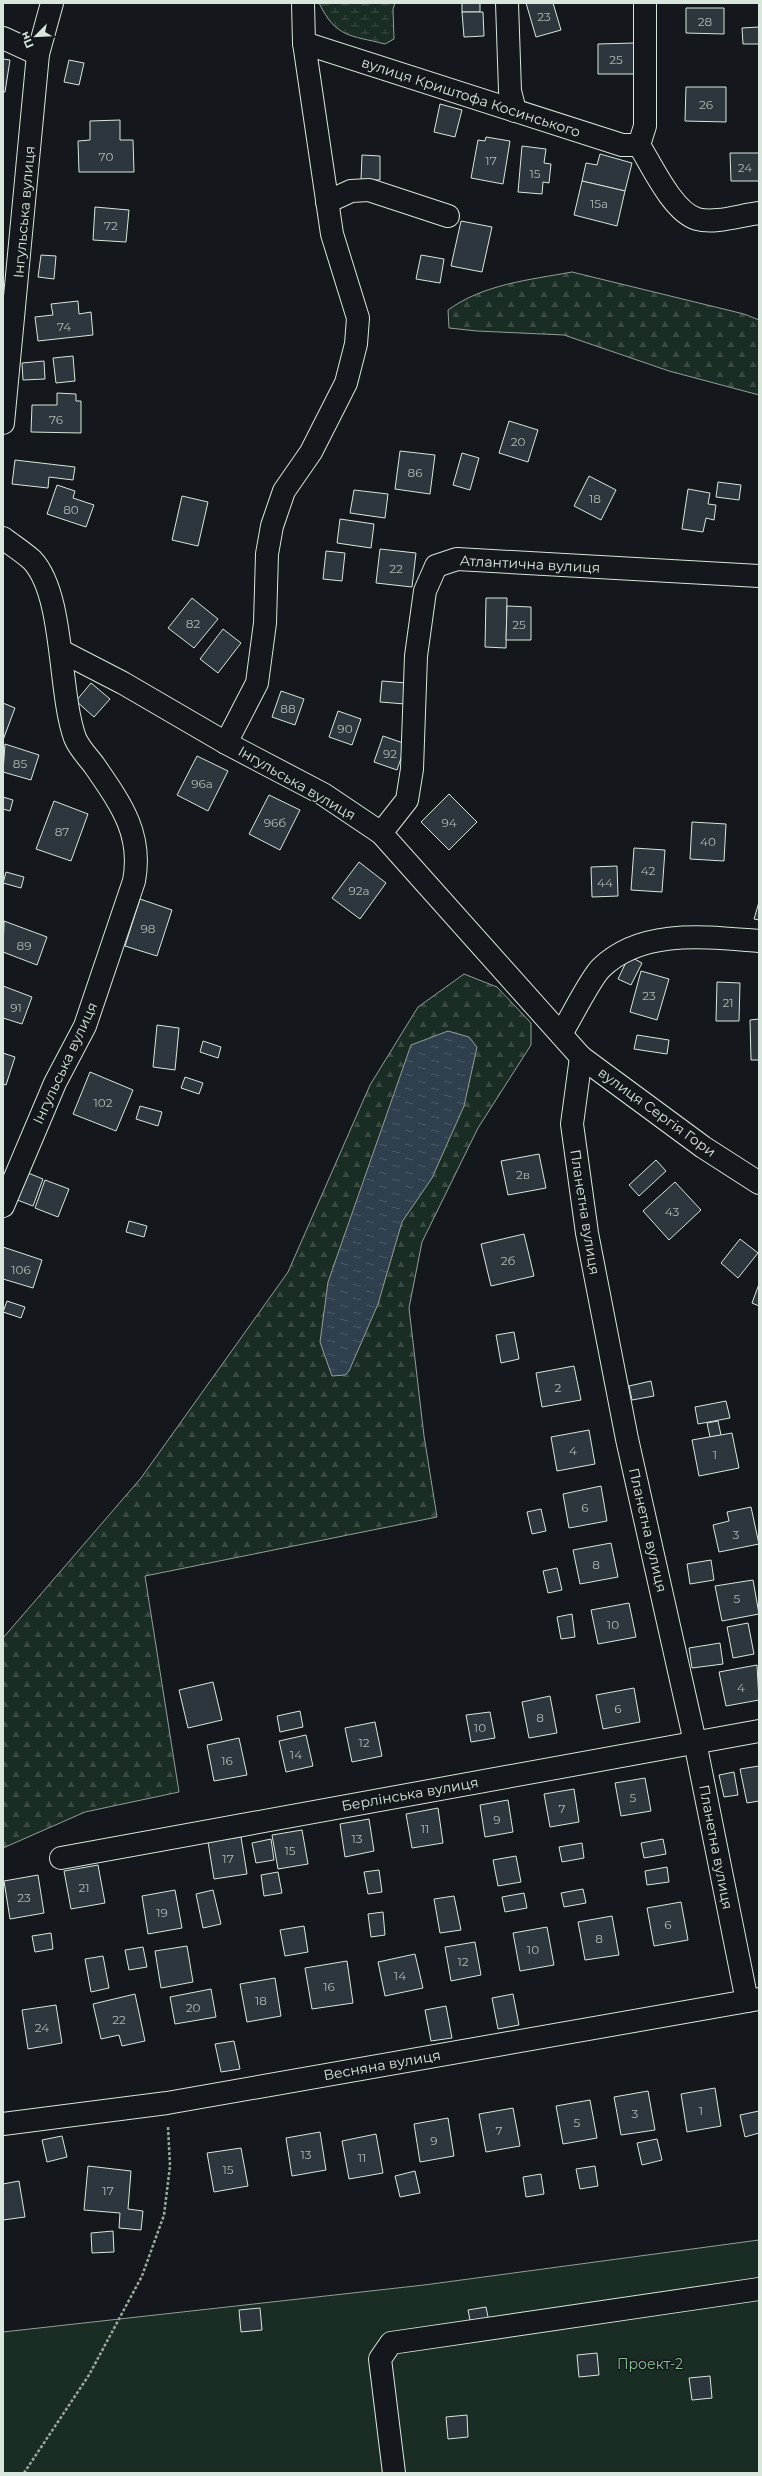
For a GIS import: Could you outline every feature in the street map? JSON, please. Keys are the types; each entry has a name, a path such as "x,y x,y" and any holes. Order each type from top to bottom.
{"street":[{"name":"Інгульська вулиця","path":"3,423 38,54 52,3"},
{"path":"226,743 258,683 265,623 266,554 272,526 284,491 311,452 346,383 356,344 358,318 332,234 327,202 304,43 303,3"},
{"path":"508,3 510,91 516,111"},
{"path":"645,3 645,126 639,145 680,209 698,219 714,219 759,213"},
{"path":"3,38 38,54"},
{"name":"вулиця Криштофа Косинського","path":"304,43 622,145 639,145"},
{"path":"327,202 351,191 369,190 448,216"},
{"name":"Інгульська вулиця","path":"3,538 32,561 44,582 54,612 61,650 65,698 76,740 125,813 138,861 132,889 85,1026 55,1084 3,1206"},
{"name":"Атлантична вулиця","path":"381,833 407,800 412,769 416,656 425,591 436,566 457,560 759,576"},
{"name":"Інгульська вулиця","path":"61,650 123,682 226,743 323,794 381,833 561,1034"},
{"path":"561,1034 600,968 631,947 654,940 721,938 759,941"},
{"name":"вулиця Сергія Гори","path":"561,1034 581,1057 703,1147 759,1183"},
{"name":"Планетна вулиця","path":"581,1057 572,1124 587,1233 627,1439 753,2000"},
{"name":"Берлінська вулиця","path":"61,1858 759,1731"},
{"name":"Весняна вулиця","path":"3,2124 167,2103 753,2000"},
{"path":"394,2473 380,2359 391,2343 759,2289"}],"path":[{"path":"24,2473 89,2375 142,2276 164,2215 170,2166 167,2103"}],"green space":[{"path":"319,3 395,3 393,9 394,39 385,44 345,33 332,23"},
{"path":"572,272 744,314 759,320 759,395 669,371 564,335 477,331 449,328 448,310 477,294 507,284"},
{"path":"464,974 497,987 531,1023 531,1045 478,1128 422,1242 409,1308 424,1436 437,1517 145,1576 179,1792 85,1812 3,1848 3,1638 141,1478 288,1272 370,1085 418,1007"},
{"name":"Проект-2","path":"759,2240 759,2473 3,2473 3,2332 424,2285"}],"water":[{"path":"448,1031 469,1037 477,1047 464,1106 432,1178 402,1222 378,1304 349,1371 345,1375 332,1376 320,1342 328,1282 411,1045"}],"building":[{"path":"462,3 480,3 480,12 462,12"},
{"path":"526,3 553,3 561,30 536,37"},
{"path":"686,8 724,8 724,34 686,33"},
{"path":"462,12 483,12 484,36 464,37"},
{"path":"759,27 759,44 743,44 742,28"},
{"path":"634,43 634,74 598,74 598,44"},
{"path":"3,59 10,60 5,92 3,92"},
{"path":"69,60 84,63 79,85 64,82"},
{"path":"686,87 726,87 726,122 685,121"},
{"path":"440,104 462,110 455,137 434,132"},
{"path":"120,120 120,140 133,140 134,172 79,172 78,141 90,140 90,121"},
{"path":"486,137 510,141 503,184 471,178 478,140 485,141"},
{"path":"522,146 546,149 544,163 551,164 549,183 543,182 542,194 518,192"},
{"path":"730,153 759,153 759,181 731,181"},
{"path":"600,154 632,163 625,191 582,181 586,163 597,165"},
{"path":"362,155 380,156 380,180 361,180"},
{"path":"582,181 625,191 617,226 574,215"},
{"path":"95,207 129,210 126,242 93,240"},
{"path":"461,221 492,227 482,272 451,266"},
{"path":"41,255 56,256 54,279 38,277"},
{"path":"421,255 444,259 440,283 416,279"},
{"path":"78,301 79,314 91,312 93,335 38,341 35,317 53,315 51,304"},
{"path":"73,356 75,381 56,383 53,358"},
{"path":"44,361 45,379 23,380 22,363"},
{"path":"57,393 76,394 76,401 81,401 81,433 31,432 32,405 57,405"},
{"path":"509,421 538,430 528,462 499,453"},
{"path":"400,451 435,455 430,494 395,489"},
{"path":"462,453 479,458 470,490 453,485"},
{"path":"15,460 75,467 73,480 49,477 48,488 12,484"},
{"path":"589,476 616,490 601,520 574,506"},
{"path":"718,482 741,485 739,500 716,497"},
{"path":"57,485 75,491 73,498 94,505 86,527 47,514"},
{"path":"688,489 710,493 708,504 716,505 714,520 706,518 703,532 682,529"},
{"path":"354,490 388,494 385,518 350,513"},
{"path":"182,496 208,502 198,546 172,540"},
{"path":"340,519 374,524 371,548 337,543"},
{"path":"380,549 416,553 412,587 376,583"},
{"path":"326,551 345,553 342,581 323,579"},
{"path":"192,598 218,619 194,648 168,628"},
{"path":"486,598 507,598 506,648 485,647"},
{"path":"507,606 531,607 531,640 506,640"},
{"path":"223,629 241,643 218,673 200,659"},
{"path":"382,681 406,683 405,704 380,702"},
{"path":"91,683 110,699 94,717 76,701"},
{"path":"281,691 304,699 295,725 272,717"},
{"path":"3,703 15,708 3,740"},
{"path":"338,711 361,719 352,745 329,737"},
{"path":"383,736 406,744 397,770 374,762"},
{"path":"5,744 39,755 31,780 3,772"},
{"path":"197,756 228,771 208,811 177,795"},
{"path":"449,794 477,822 449,850 421,822"},
{"path":"269,795 300,810 280,850 249,834"},
{"path":"3,797 13,800 10,811 3,809"},
{"path":"54,801 88,814 71,861 36,849"},
{"path":"692,822 726,824 724,861 690,859"},
{"path":"634,848 665,850 662,892 631,890"},
{"path":"359,862 386,883 360,919 332,898"},
{"path":"617,866 618,896 592,897 591,867"},
{"path":"6,872 24,877 21,888 3,883"},
{"path":"140,899 172,910 157,956 125,946"},
{"path":"759,902 759,920 754,919"},
{"path":"4,921 47,937 37,965 3,952"},
{"path":"629,956 642,963 631,985 618,979"},
{"path":"641,971 669,979 657,1020 630,1012"},
{"path":"717,982 740,983 739,1021 716,1021"},
{"path":"3,986 32,997 22,1024 3,1018"},
{"path":"759,1019 759,1060 751,1060 750,1020"},
{"path":"157,1025 179,1028 175,1070 153,1067"},
{"path":"637,1035 669,1040 667,1054 634,1049"},
{"path":"203,1041 221,1047 218,1058 200,1052"},
{"path":"3,1053 15,1057 6,1085 3,1084"},
{"path":"90,1072 133,1090 116,1131 73,1114"},
{"path":"185,1077 203,1083 199,1094 181,1088"},
{"path":"140,1106 162,1112 158,1126 136,1119"},
{"path":"539,1154 546,1188 508,1195 501,1161"},
{"path":"656,1160 666,1171 639,1196 629,1185"},
{"path":"23,1171 43,1179 33,1206 12,1198"},
{"path":"45,1180 69,1189 58,1217 35,1208"},
{"path":"675,1182 701,1210 669,1240 643,1211"},
{"path":"129,1221 147,1226 144,1237 126,1232"},
{"path":"524,1234 534,1276 491,1286 481,1244"},
{"path":"740,1239 758,1253 738,1278 721,1263"},
{"path":"3,1247 42,1260 33,1288 3,1279"},
{"path":"759,1284 759,1306 752,1303"},
{"path":"7,1301 25,1307 21,1318 3,1312"},
{"path":"514,1332 519,1359 501,1363 496,1335"},
{"path":"574,1366 581,1400 542,1407 536,1373"},
{"path":"651,1381 654,1396 632,1400 629,1386"},
{"path":"726,1401 730,1418 698,1424 695,1407"},
{"path":"718,1421 721,1435 710,1437 707,1423"},
{"path":"589,1430 595,1464 557,1471 551,1437"},
{"path":"732,1433 739,1468 699,1476 692,1440"},
{"path":"601,1486 607,1521 569,1528 563,1494"},
{"path":"751,1507 759,1544 719,1552 713,1525 729,1521 727,1512"},
{"path":"541,1509 546,1531 532,1534 527,1512"},
{"path":"611,1543 618,1577 580,1584 573,1550"},
{"path":"711,1560 714,1580 690,1584 687,1564"},
{"path":"557,1568 562,1590 548,1593 543,1571"},
{"path":"753,1580 759,1614 722,1621 715,1586"},
{"path":"629,1603 636,1637 598,1644 591,1610"},
{"path":"572,1614 575,1637 561,1639 557,1617"},
{"path":"748,1623 754,1654 733,1658 727,1627"},
{"path":"720,1643 723,1664 692,1668 689,1648"},
{"path":"757,1665 759,1700 726,1706 719,1672"},
{"path":"213,1682 222,1720 188,1728 179,1690"},
{"path":"634,1688 640,1722 603,1729 596,1695"},
{"path":"550,1696 557,1733 529,1738 522,1702"},
{"path":"300,1711 303,1727 280,1732 277,1716"},
{"path":"490,1712 495,1738 471,1742 466,1715"},
{"path":"375,1722 382,1756 352,1762 345,1728"},
{"path":"306,1735 313,1766 286,1772 279,1741"},
{"path":"239,1738 247,1775 214,1781 207,1745"},
{"path":"759,1766 759,1801 747,1803 740,1769"},
{"path":"734,1772 738,1795 724,1797 719,1775"},
{"path":"645,1778 651,1811 621,1816 615,1783"},
{"path":"574,1789 579,1822 550,1827 544,1794"},
{"path":"508,1800 513,1832 485,1837 480,1805"},
{"path":"438,1808 443,1843 412,1848 406,1814"},
{"path":"369,1819 374,1851 345,1857 340,1824"},
{"path":"302,1830 308,1864 278,1869 272,1835"},
{"path":"241,1837 247,1874 214,1879 208,1842"},
{"path":"271,1839 274,1860 256,1863 252,1843"},
{"path":"663,1839 666,1854 644,1858 641,1843"},
{"path":"582,1843 584,1858 562,1862 559,1847"},
{"path":"516,1856 521,1882 498,1886 493,1860"},
{"path":"98,1865 105,1903 71,1909 64,1871"},
{"path":"667,1867 669,1882 647,1885 645,1871"},
{"path":"379,1870 382,1892 368,1894 364,1872"},
{"path":"278,1872 282,1893 264,1896 261,1875"},
{"path":"38,1875 44,1913 10,1919 4,1881"},
{"path":"583,1889 586,1903 564,1907 561,1893"},
{"path":"175,1890 182,1928 148,1934 142,1896"},
{"path":"213,1890 221,1924 203,1928 196,1894"},
{"path":"524,1893 527,1908 505,1912 502,1897"},
{"path":"454,1896 461,1930 440,1933 434,1899"},
{"path":"681,1902 688,1940 654,1946 647,1908"},
{"path":"383,1912 385,1935 371,1937 368,1914"},
{"path":"612,1916 619,1955 585,1960 578,1922"},
{"path":"304,1926 308,1952 285,1956 280,1930"},
{"path":"547,1927 554,1965 520,1971 513,1933"},
{"path":"51,1933 53,1949 35,1952 32,1936"},
{"path":"475,1942 481,1975 451,1981 445,1947"},
{"path":"187,1946 193,1982 161,1988 155,1951"},
{"path":"143,1947 147,1967 129,1970 125,1950"},
{"path":"415,1954 423,1988 385,1996 378,1962"},
{"path":"103,1956 109,1988 91,1992 85,1959"},
{"path":"347,1961 353,2003 312,2009 305,1968"},
{"path":"275,1978 281,2016 247,2022 240,1984"},
{"path":"211,1989 216,2017 175,2024 170,1997"},
{"path":"135,1994 145,2041 122,2046 119,2035 101,2039 93,2004"},
{"path":"513,1994 519,2025 498,2029 492,1998"},
{"path":"56,2005 62,2043 28,2049 22,2010"},
{"path":"446,2006 452,2038 431,2041 425,2010"},
{"path":"234,2041 240,2069 221,2072 215,2044"},
{"path":"715,2088 721,2126 687,2132 681,2094"},
{"path":"648,2091 655,2130 621,2135 614,2097"},
{"path":"590,2100 597,2138 563,2144 556,2106"},
{"path":"513,2108 520,2146 486,2152 479,2114"},
{"path":"759,2111 759,2133 745,2137 740,2115"},
{"path":"448,2118 454,2156 420,2162 414,2124"},
{"path":"320,2132 326,2170 292,2176 286,2138"},
{"path":"376,2134 383,2173 349,2179 342,2141"},
{"path":"62,2136 67,2157 47,2162 42,2140"},
{"path":"657,2139 662,2160 642,2165 637,2143"},
{"path":"241,2148 248,2186 214,2192 207,2153"},
{"path":"88,2166 131,2171 128,2209 143,2211 141,2230 119,2228 120,2213 84,2210"},
{"path":"595,2166 598,2186 580,2189 576,2169"},
{"path":"415,2171 420,2193 400,2197 395,2176"},
{"path":"541,2174 544,2194 526,2197 523,2177"},
{"path":"19,2181 25,2217 3,2220 3,2184"},
{"path":"113,2231 114,2252 92,2253 91,2233"},
{"path":"486,2307 490,2327 472,2330 468,2310"},
{"path":"260,2308 262,2330 241,2332 239,2310"},
{"path":"597,2353 599,2375 579,2377 577,2355"},
{"path":"710,2376 712,2398 692,2400 689,2378"},
{"path":"467,2415 468,2437 448,2439 446,2417"}]}
